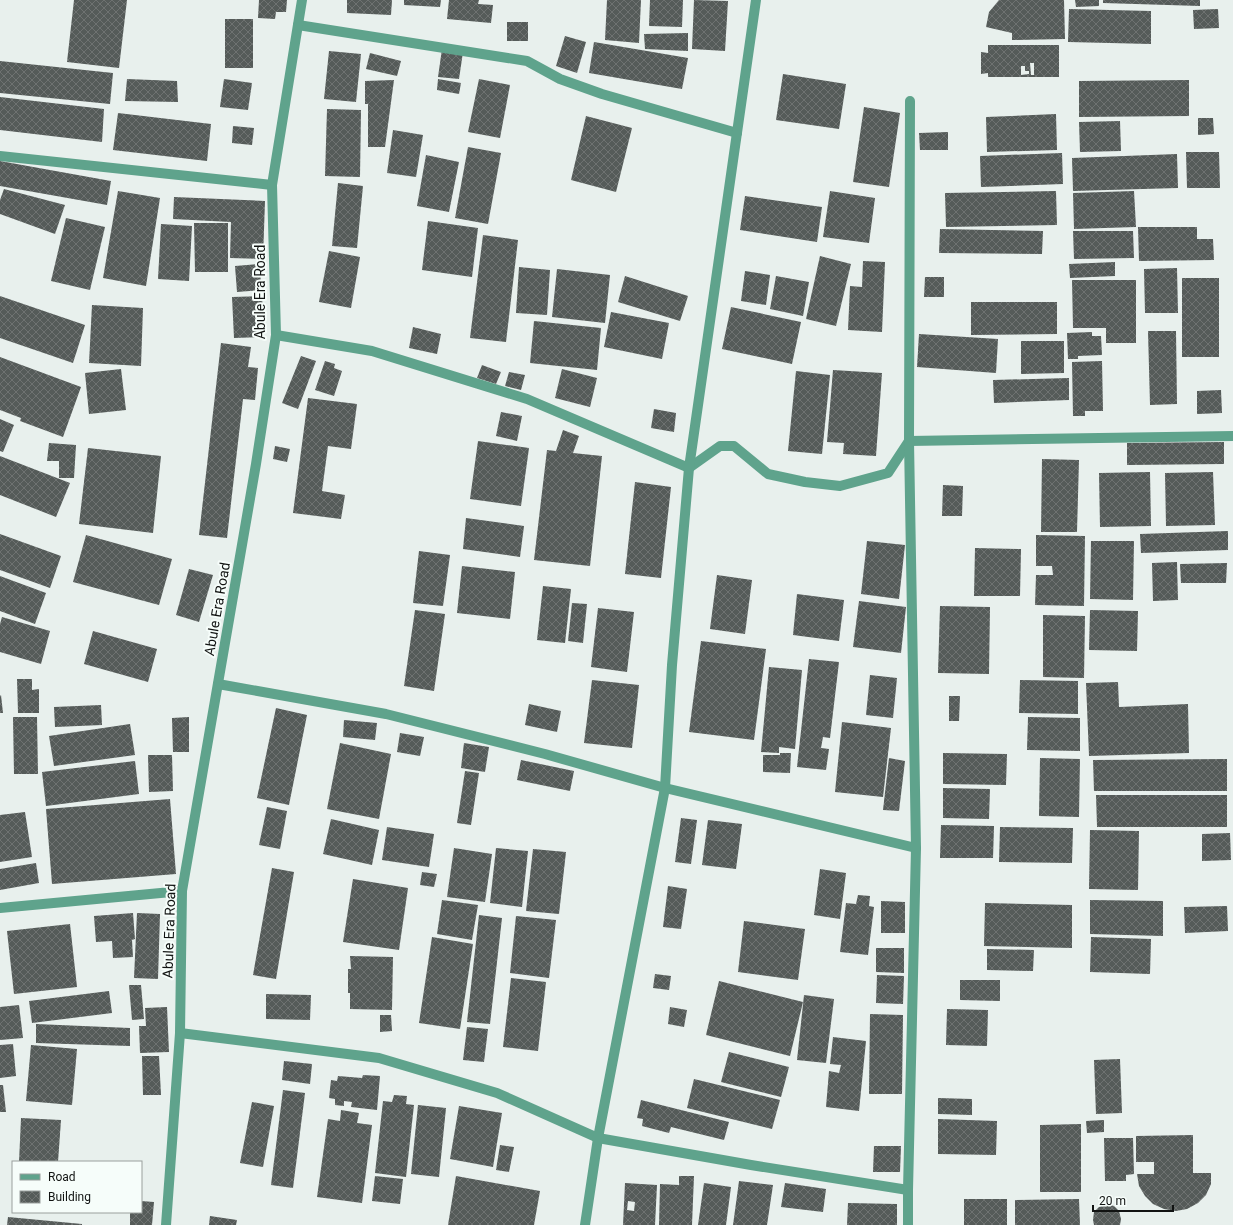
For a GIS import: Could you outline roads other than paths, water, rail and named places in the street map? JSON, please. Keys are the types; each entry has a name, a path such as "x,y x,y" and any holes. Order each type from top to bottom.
{"street":[{"name":"Abule Era Road","path":"166,1225 180,1033 182,891 256,464 276,335 272,185 302,0"},
{"path":"585,1225 598,1138 665,788 672,665 689,468 756,0"},
{"path":"298,25 527,61 560,79 602,94 737,133"},
{"path":"908,1225 916,848 909,441 910,101"},
{"path":"0,156 272,185"},
{"path":"276,335 372,351 528,399 689,468"},
{"path":"909,441 1233,436"},
{"path":"689,468 720,446 734,446 768,474 805,482 840,486 888,473 909,441"},
{"path":"218,684 386,714 545,754 665,788 916,848"},
{"path":"0,908 182,891"},
{"path":"180,1033 379,1058 498,1093 598,1138 751,1165 908,1190"}]}
